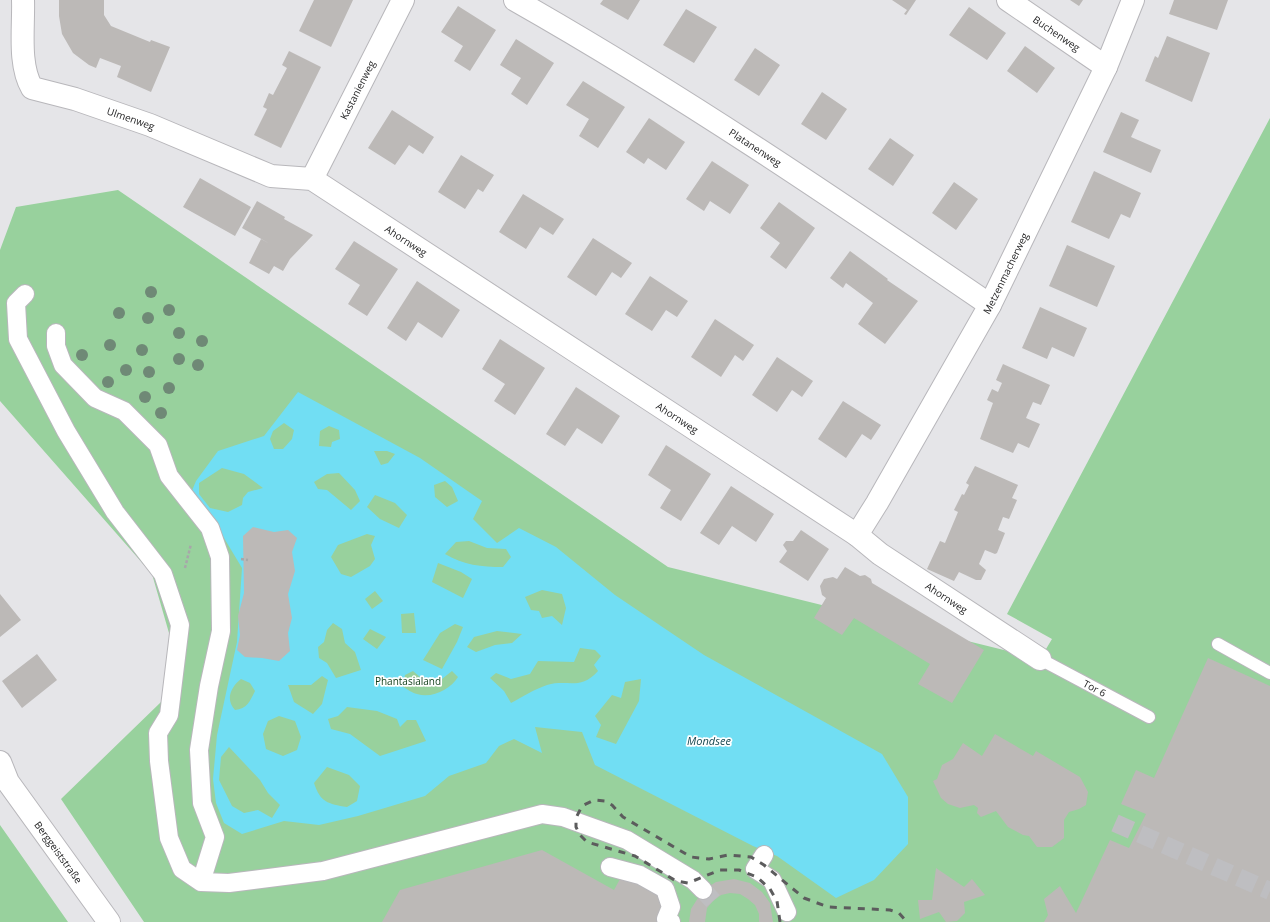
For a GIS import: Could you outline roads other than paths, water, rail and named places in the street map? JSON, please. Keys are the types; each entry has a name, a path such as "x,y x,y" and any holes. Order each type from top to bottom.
{"street":[{"name":"Ulmenweg","path":"23,0 27,79 32,88 75,99 150,125 271,176 312,179"},
{"name":"Kastanienweg","path":"312,179 403,0"},
{"name":"Platanenweg","path":"516,0 698,109 829,195 990,304"},
{"name":"Buchenweg","path":"1008,0 1106,67"},
{"name":"Metzenmacherweg","path":"857,535 877,503 990,304 1106,67 1133,0"},
{"name":"Ahornweg","path":"312,179 857,535 880,554 1040,659"},
{"path":"24,294 16,303 18,339 66,431 115,512 163,574 180,625 168,715 158,733 159,761 169,838 182,869 201,882 228,883 323,871 542,814 563,817 627,840 693,880 703,890"},
{"path":"56,333 56,346 62,365 95,398 124,411 158,445 169,476 210,528 220,557 221,631 209,686 200,750 202,803 214,837 201,882"},
{"name":"Berggeiststraße","path":"0,762 4,780 109,922"},
{"path":"764,855 756,869 772,880 787,912"},
{"path":"610,867 640,875 665,889 671,907 666,919 671,922"}],"lane":[{"path":"1218,644 1270,673"},
{"name":"Tor 6","path":"1040,659 1149,717"}],"water":[{"name":"Mondsee","path":"298,392 420,458 482,501 473,519 497,543 519,528 556,547 615,595 704,655 882,754 908,797 908,844 874,880 836,898 777,856 753,846 595,765 582,732 535,727 542,753 514,739 499,746 486,763 449,776 425,796 358,816 319,825 284,821 242,834 224,823 216,803 213,779 217,735 237,642 242,568 215,523 191,493 196,481 218,451 264,436","holes":["284,423 294,430 292,439 283,449 274,449 270,439 273,431","329,426 339,430 340,439 332,442 331,447 319,446 320,431","374,451 387,451 395,454 388,463 381,465","222,468 244,474 263,488 248,492 243,498 242,505 228,512 210,508 199,494 199,483","339,473 355,490 360,501 351,510 327,490 318,489 314,482 327,474","445,481 452,487 458,501 447,507 435,497 434,485","375,495 395,503 407,515 399,528 380,519 367,507","367,534 375,536 371,545 375,559 370,566 351,577 341,574 331,557 338,545","469,541 487,548 506,549 511,557 503,567 473,565 445,554 456,542","438,563 461,572 472,579 463,598 432,582","542,590 562,594 566,608 562,625 552,616 542,618 539,611 531,610 525,597","375,591 383,601 372,609 365,599","414,613 416,633 402,633 401,614","333,623 342,629 345,643 355,652 361,670 336,678 327,663 319,658 318,647 324,642 327,630","455,624 463,627 457,642 442,669 423,660 440,633","370,629 386,637 377,649 363,639","497,631 522,634 512,643 495,645 476,652 467,647 474,637","580,648 595,650 601,656 594,665 598,671 585,681 579,683 554,683 547,685 511,703 504,691 490,678 496,673 511,679 530,674 538,661 574,662","413,671 427,683 442,679 452,671 458,677 446,689 435,694 423,695 403,687 405,675","322,676 328,680 322,704 313,714 294,702 288,685 311,685","241,679 250,683 255,691 250,701 245,706 235,710 230,702 230,693","641,679 639,701 616,744 596,737 601,725 595,716 612,695 621,698 625,682","347,707 377,711 397,719 400,727 407,720 416,720 426,741 380,756 350,734 331,729 328,719 338,716","279,716 295,721 301,737 297,750 283,756 266,749 263,734 268,721","229,747 260,780 268,793 280,805 272,818 258,810 244,813 232,806 219,780 221,757","327,767 349,775 360,786 357,801 347,807 335,805 322,798 314,783"]}],"tunnel":[{"path":"1115,823 1270,891"},
{"path":"703,890 713,901"}],"railway":[{"path":"780,922 777,901 770,889 757,877 739,870 720,870 688,883 676,881 635,856 587,842 580,835 576,827 576,818 582,806 594,800 605,801 612,805 623,817 691,857 709,859 728,855 751,857 764,865 804,898 828,907 890,910 899,913 907,922"}],"park label":[{"name":"Phantasialand","path":"408,681"}]}
